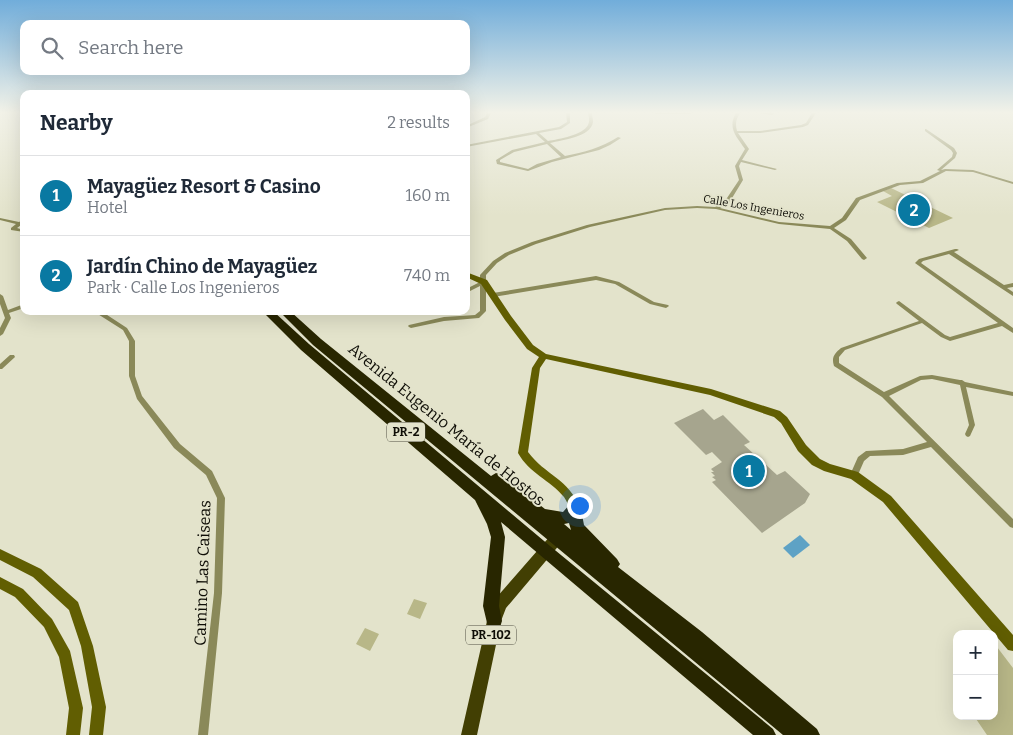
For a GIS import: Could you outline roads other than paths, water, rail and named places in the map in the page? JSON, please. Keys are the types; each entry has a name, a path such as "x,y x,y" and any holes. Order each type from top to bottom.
{"highway":[{"name":"Avenida Eugenio María de Hostos","path":"271,315 305,347 478,492 545,551 767,735"},
{"name":"Avenida Eugenio María de Hostos","path":"288,315 317,342 556,539 798,735"},
{"path":"445,446 457,449 539,512 811,735"},
{"path":"478,492 494,523 498,536 491,606 494,622"},
{"path":"539,512 561,519 571,516 575,508"},
{"path":"575,508 578,528 603,553 619,576"}],"main road":[{"name":"PR-102","path":"469,735 494,622 507,596 556,539"}],"street":[{"path":"527,147 513,151 498,162 528,170 540,163 602,147"},
{"path":"553,147 564,158"},
{"path":"716,208 727,202 741,180 737,166 747,149 746,147"},
{"path":"864,258 849,240 831,228 844,219 858,199 899,184 921,182 934,174 948,164 956,153 951,147"},
{"path":"740,161 775,169"},
{"path":"934,174 950,169 966,170 1013,183"},
{"name":"Calle Los Ingenieros","path":"484,282 483,275 495,262 507,254 534,243 589,226 665,209 716,208 786,224 831,228"},
{"path":"0,219 19,223"},
{"path":"19,223 13,229 20,230"},
{"path":"1013,294 953,251 921,260 918,263 1013,332"},
{"path":"470,276 484,282 508,318 530,346 544,356 711,392 768,410 784,420 802,448 816,462 828,468 854,475 875,489 896,509 1013,645"},
{"path":"493,295 596,278 617,283 652,303 666,306"},
{"path":"470,289 484,282"},
{"path":"411,326 444,318 476,317 483,311 484,282"},
{"path":"1003,287 1013,285"},
{"path":"0,296 8,318 4,330 0,334"},
{"path":"899,303 943,336 950,339 1002,324"},
{"path":"7,312 20,307"},
{"name":"Camino Las Caiseas","path":"102,315 125,329 132,341 132,376 139,397 177,446 210,473 221,498 218,593 203,735"},
{"path":"923,321 842,349 836,356 836,364 884,395 1013,524"},
{"path":"2,363 12,356"},
{"path":"544,356 536,368 523,453 529,462 569,495 573,500 575,508"},
{"path":"884,395 925,377 937,377 1013,394"},
{"path":"962,382 972,425 968,434"},
{"path":"854,475 861,459 869,453 903,452 931,444"},
{"path":"0,554 37,573 74,606 87,646 99,707 96,735"},
{"path":"0,583 19,593 48,623 64,656 76,708 73,735"}],"water":[{"path":"800,535 810,545 793,558 783,548"}],"place":[{"name":"Jardín Chino de Mayagüez","path":"914,210"},
{"name":"Mayagüez Resort & Casino","path":"749,471"}]}
